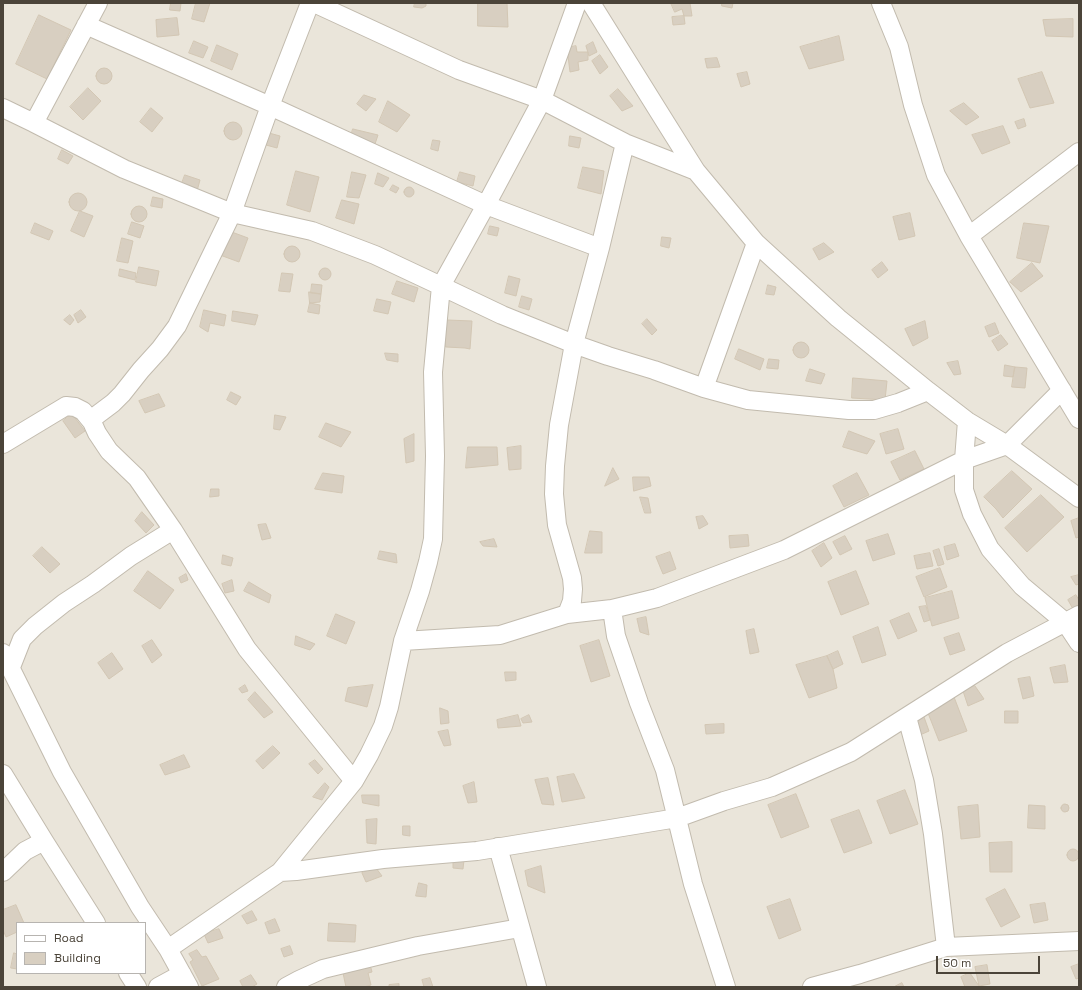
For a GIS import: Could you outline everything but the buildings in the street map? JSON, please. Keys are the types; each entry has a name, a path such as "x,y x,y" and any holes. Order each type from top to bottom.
{"street":[{"path":"34,123 98,3"},
{"path":"92,422 93,418 122,394 160,349 177,326 232,213 270,106 310,3"},
{"path":"314,3 459,70 542,100 625,143 696,171"},
{"path":"168,950 280,872 354,781 383,726 403,642 420,591 433,539 435,456 433,372 441,286 542,100 577,3"},
{"path":"591,3 696,171 756,243 838,318 928,391 967,421 1007,445 1079,498"},
{"path":"881,3 899,47 913,105 936,175 969,236 1079,419"},
{"path":"86,26 270,106 486,205 600,248"},
{"path":"3,108 124,169 232,213 312,231 375,255 502,316 574,344 704,388 748,400 849,410 874,410 898,403 928,391"},
{"path":"567,614 572,601 572,578 557,525 554,494 559,425 574,344 600,248 625,143"},
{"path":"969,236 1079,152"},
{"path":"704,388 756,243"},
{"path":"403,642 500,635 567,614 612,608 657,598 784,550 964,460 1007,445 1062,390"},
{"path":"3,444 66,406 75,407 83,411 92,422 96,433 109,451 137,478 173,530 247,649 354,781"},
{"path":"967,421 964,460 964,490 972,514 990,549 1022,586 1072,619 1079,643"},
{"path":"158,987 185,981 168,950 140,907 62,772 7,660 22,639 35,626 64,603 131,556 173,530"},
{"path":"612,608 616,636 639,703 665,770 693,884 726,987"},
{"path":"280,872 384,859 477,851 677,818 724,801 772,787 851,752 1007,653 1072,619"},
{"path":"906,717 924,780 933,834 946,947"},
{"path":"3,774 95,922"},
{"path":"3,872 25,851 44,841"},
{"path":"498,847 537,987"},
{"path":"3,851 25,851"},
{"path":"286,987 323,969 418,946 520,928"},
{"path":"812,987 860,974 946,947 1079,941"},
{"path":"129,974 136,987"}],"shaded area":[{"path":"3,3 1079,3 1079,987 3,987"}]}
